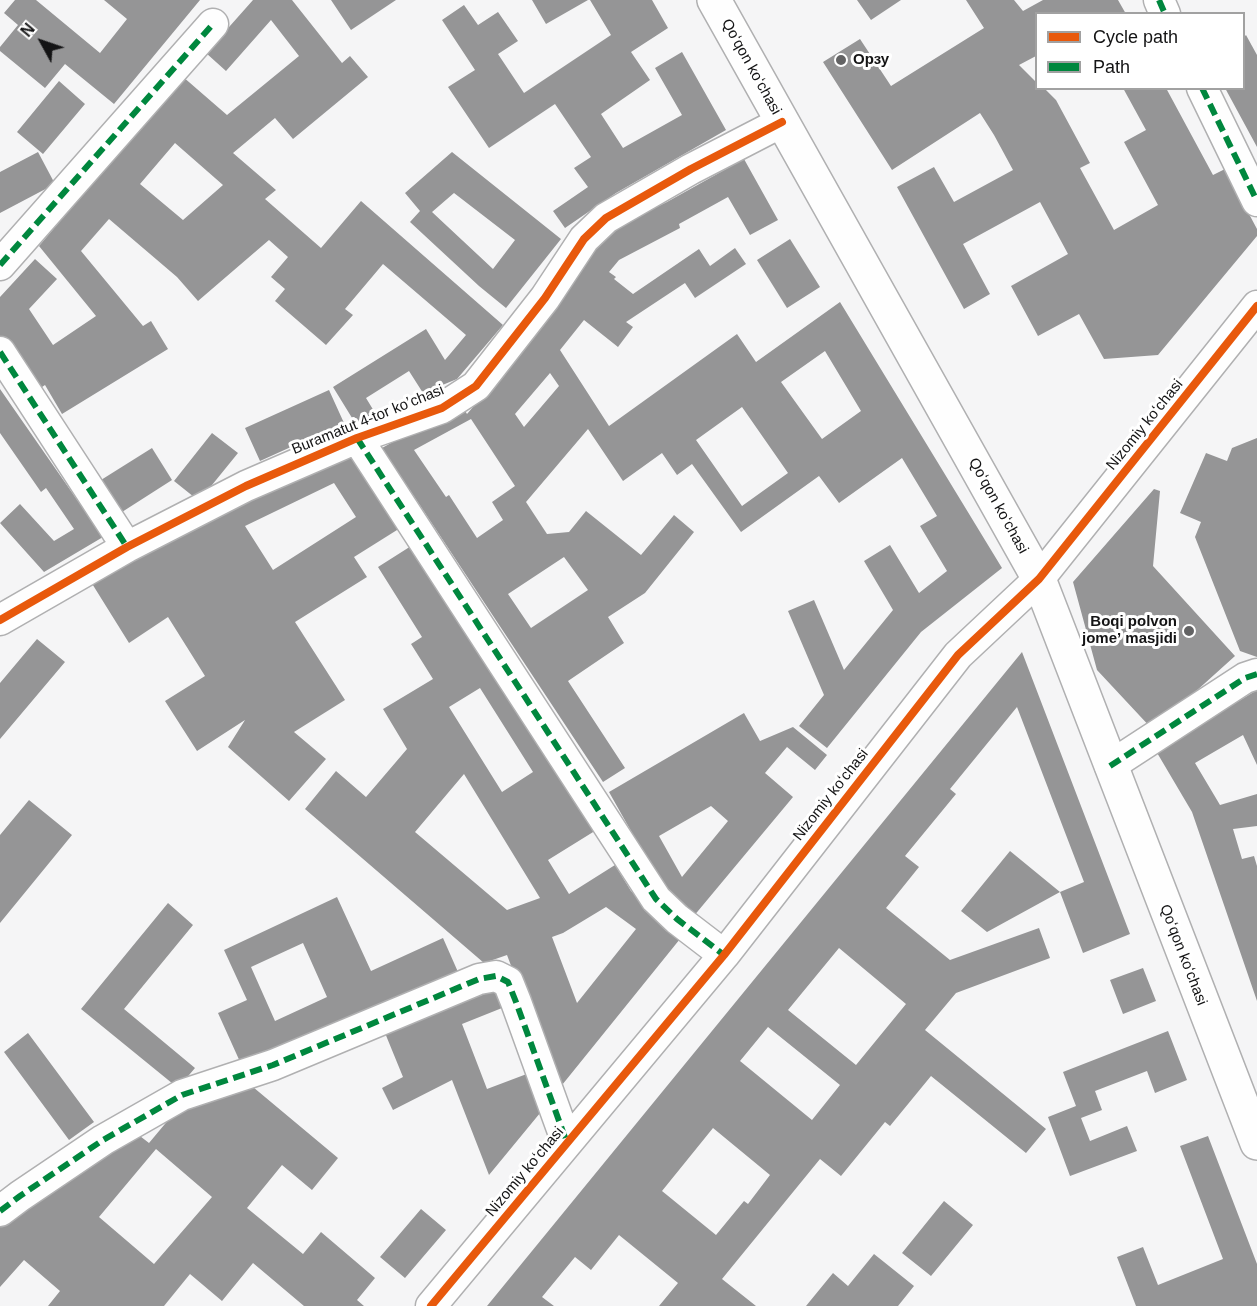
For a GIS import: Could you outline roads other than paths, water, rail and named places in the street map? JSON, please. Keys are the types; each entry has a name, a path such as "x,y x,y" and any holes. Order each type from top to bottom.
{"main road":[{"name":"Qoʻqon koʻchasi","path":"714,0 1039,579 1257,1143"}],"street":[{"path":"0,265 213,24"},
{"path":"1203,90 1257,201"},
{"name":"Buramatut 4-tor koʼchasi","path":"0,620 127,547 246,486 357,438 442,408 476,386 545,298 584,239 606,218 691,169 782,122"},
{"name":"Nizomiy koʻchasi","path":"431,1306 724,955 958,655 1039,579 1257,306"},
{"path":"0,352 127,547"},
{"path":"357,438 656,899 677,919 724,955"},
{"path":"1110,766 1245,678 1257,674"},
{"path":"0,1211 103,1140 182,1095 273,1065 479,979 496,976 508,981 567,1143"}],"place":[{"name":"Орзу","path":"841,60"},
{"name":"Boqi polvon jome’ masjidi","path":"1189,631"}]}
